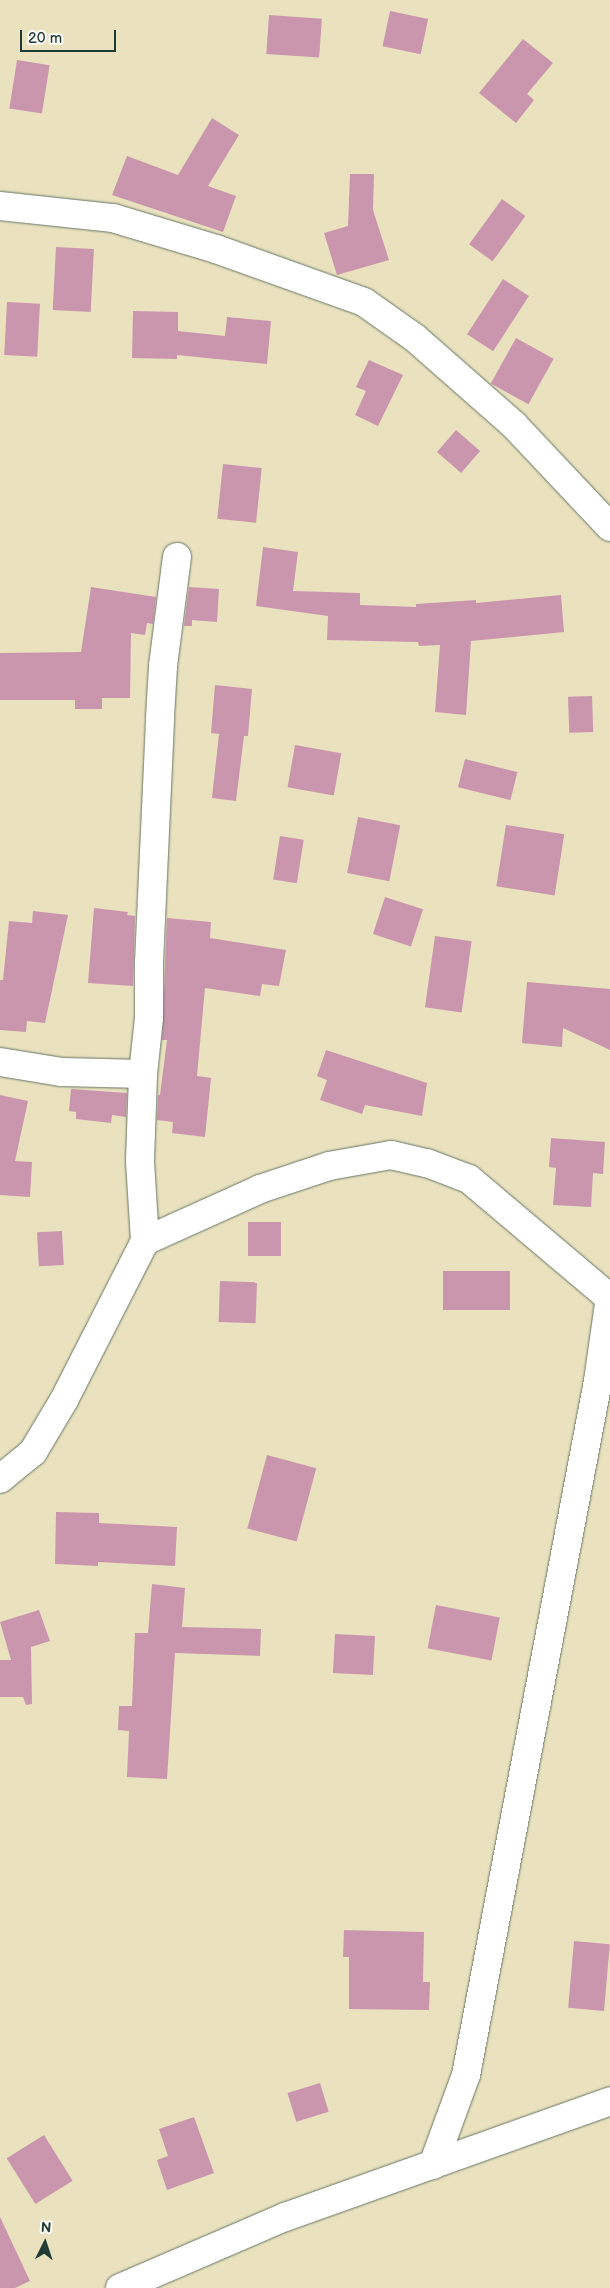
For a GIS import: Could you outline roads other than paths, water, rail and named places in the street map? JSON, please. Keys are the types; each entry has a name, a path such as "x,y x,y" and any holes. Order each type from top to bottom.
{"street":[{"path":"0,206 113,218 225,252 364,302 415,338 514,425 610,527"},
{"path":"0,1479 33,1452 82,1366 145,1241 140,1161 144,1074 150,1018 149,963 160,717 163,666 177,557"},
{"path":"0,1062 62,1072 144,1074"},
{"path":"145,1241 260,1189 329,1166 391,1155 427,1163 469,1178 610,1298 598,1381 466,2075 433,2164"},
{"path":"120,2288 285,2217 610,2101"}]}
